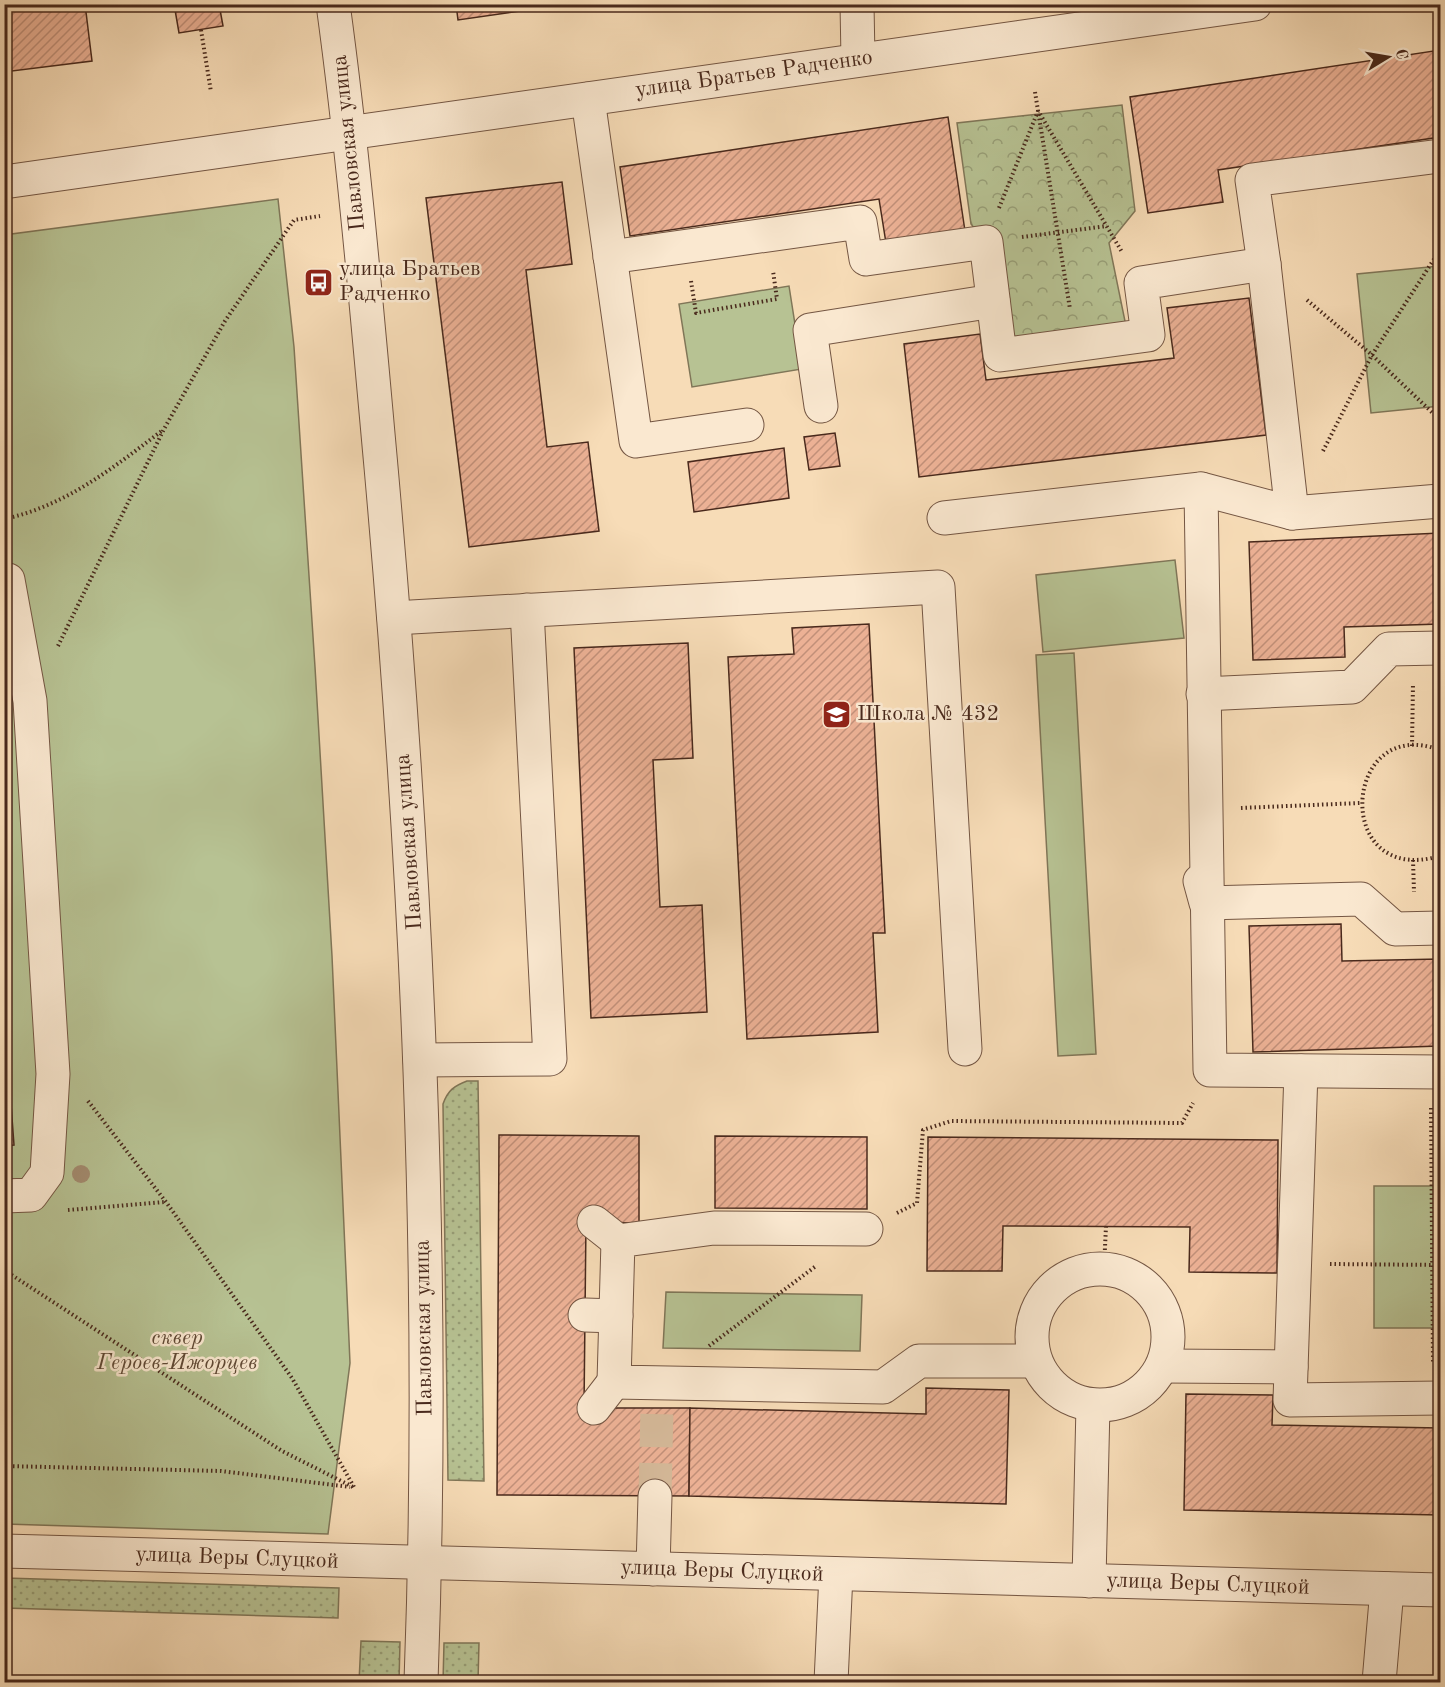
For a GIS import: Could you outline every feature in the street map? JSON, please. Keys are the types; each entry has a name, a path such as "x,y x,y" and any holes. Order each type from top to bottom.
{"street":[{"name":"Павловская улица","path":"333,4 350,133 394,618 414,899 420,1060 428,1490 421,1683"},
{"path":"857,4 858,59"},
{"name":"улица Братьев Радченко","path":"4,182 1219,7 1255,4"},
{"path":"588,99 636,441 747,425"},
{"path":"1292,513 1264,264 1252,180 1440,156"},
{"path":"610,257 860,222 866,259 986,242 1000,355 1148,335 1141,283 1264,264"},
{"path":"821,406 810,330 993,301"},
{"path":"1200,489 1209,1070 1436,1072"},
{"path":"944,518 1200,489 1292,513 1440,501"},
{"path":"4,580 8,580 30,700 53,1074 47,1173 18,1196"},
{"path":"394,618 938,587 965,1049"},
{"path":"420,1060 550,1059 527,610"},
{"path":"1203,694 1352,687 1389,649 1426,649"},
{"path":"1190,846 1206,903"},
{"path":"1206,903 1360,899 1395,929 1440,928"},
{"path":"1301,1071 1290,1400 1437,1398"},
{"path":"594,1408 614,1382 600,1315 606,1232 714,1228 866,1229"},
{"path":"1104,1268 1125,1273 1144,1285 1159,1302 1167,1322 1168,1344 1163,1366 1149,1385 1130,1399 1107,1406 1083,1404 1062,1395 1045,1379 1034,1361 1030,1336 1034,1314 1045,1295 1061,1280 1082,1270 1104,1268"},
{"path":"614,1382 657,1396 883,1388 919,1361 1034,1361"},
{"path":"1163,1366 1292,1367"},
{"path":"1089,1581 1093,1405"},
{"path":"653,1569 655,1496"},
{"name":"улица Веры Слуцкой","path":"4,1551 1440,1590"},
{"path":"831,1683 837,1574"},
{"path":"1379,1683 1387,1589"}],"path":[{"path":"201,30 211,92"},
{"path":"1035,92 1075,345"},
{"path":"1038,111 1141,283"},
{"path":"1038,111 986,242 1107,226"},
{"path":"56,650 164,429 225,321 294,220 328,215"},
{"path":"686,246 696,313 777,299 768,235"},
{"path":"1318,460 1372,355 1440,250"},
{"path":"1264,264 1372,355 1440,420"},
{"path":"4,519 27,514 65,498 109,470 164,429"},
{"path":"1412,746 1426,649"},
{"path":"1440,750 1412,746 1402,747 1385,755 1372,768 1363,785 1360,803 1364,822 1373,839 1388,852 1406,860 1425,861 1440,856"},
{"path":"1205,809 1360,803"},
{"path":"951,1120 1182,1123 1209,1070"},
{"path":"1436,1072 1432,1265 1437,1398"},
{"path":"53,1074 93,1105 166,1202 292,1378 354,1487"},
{"path":"18,1196 41,1212 166,1202"},
{"path":"1104,1268 1106,1226"},
{"path":"1294,1263 1440,1265"},
{"path":"4,1270 282,1451 354,1487"},
{"path":"4,1466 221,1471 354,1487"}],"green space":[{"path":"1122,105 1135,211 1109,243 1126,326 1005,343 992,251 971,224 957,123"},
{"name":"сквер Героев-Ижорцев","path":"278,199 294,347 315,667 332,956 350,1363 328,1534 5,1524 4,235"},
{"path":"1439,266 1440,406 1371,413 1357,274"},
{"path":"789,286 802,369 692,387 679,304"},
{"path":"1175,560 1184,638 1043,652 1036,575"},
{"path":"1074,653 1096,1054 1058,1056 1036,655"},
{"path":"467,1081 478,1081 484,1481 448,1480 443,1104 452,1089"},
{"path":"1374,1186 1440,1186 1440,1328 1374,1328"},
{"path":"666,1292 862,1295 860,1351 663,1348"},
{"path":"5,1578 339,1588 338,1618 5,1608"},
{"path":"361,1641 400,1642 399,1682 359,1682"},
{"path":"444,1643 479,1643 478,1682 443,1682"}],"building":[{"path":"23,4 85,4 92,61 4,72 4,9 24,7"},
{"path":"174,4 219,4 223,26 179,33"},
{"path":"456,4 568,4 458,20"},
{"path":"1440,50 1440,137 1218,170 1223,202 1148,213 1130,97"},
{"path":"948,117 965,231 886,243 879,199 630,236 620,167"},
{"path":"562,182 572,264 526,270 547,447 588,442 599,531 469,547 426,198"},
{"path":"1249,298 1266,435 919,477 904,344 980,334 986,380 1174,358 1167,308"},
{"path":"835,433 840,466 809,470 804,437"},
{"path":"784,448 789,498 694,512 688,462"},
{"path":"1440,533 1440,624 1344,627 1345,657 1253,660 1249,542"},
{"path":"869,624 885,933 873,933 878,1032 747,1039 728,657 794,654 792,628"},
{"path":"688,643 693,758 653,760 660,907 702,905 707,1012 591,1018 574,648"},
{"path":"1341,924 1342,961 1440,959 1440,1046 1253,1052 1249,926"},
{"path":"4,1009 14,1145 4,1146"},
{"path":"499,1135 639,1136 639,1223 586,1222 584,1408 690,1408 689,1496 497,1495"},
{"path":"715,1136 867,1137 867,1209 715,1208"},
{"path":"928,1137 1278,1140 1277,1273 1189,1272 1190,1227 1003,1226 1002,1271 927,1271"},
{"path":"926,1388 1009,1390 1006,1504 689,1496 690,1408 926,1414"},
{"path":"1186,1394 1273,1395 1272,1425 1440,1428 1440,1515 1184,1510"},
{"path":"60,1678 79,1682 36,1682 38,1681"}],"tunnel":[{"path":"655,1496 657,1408"}],"place":[{"name":"улица Братьев Радченко","path":"318,282"},
{"name":"Школа № 432","path":"836,714"}]}
